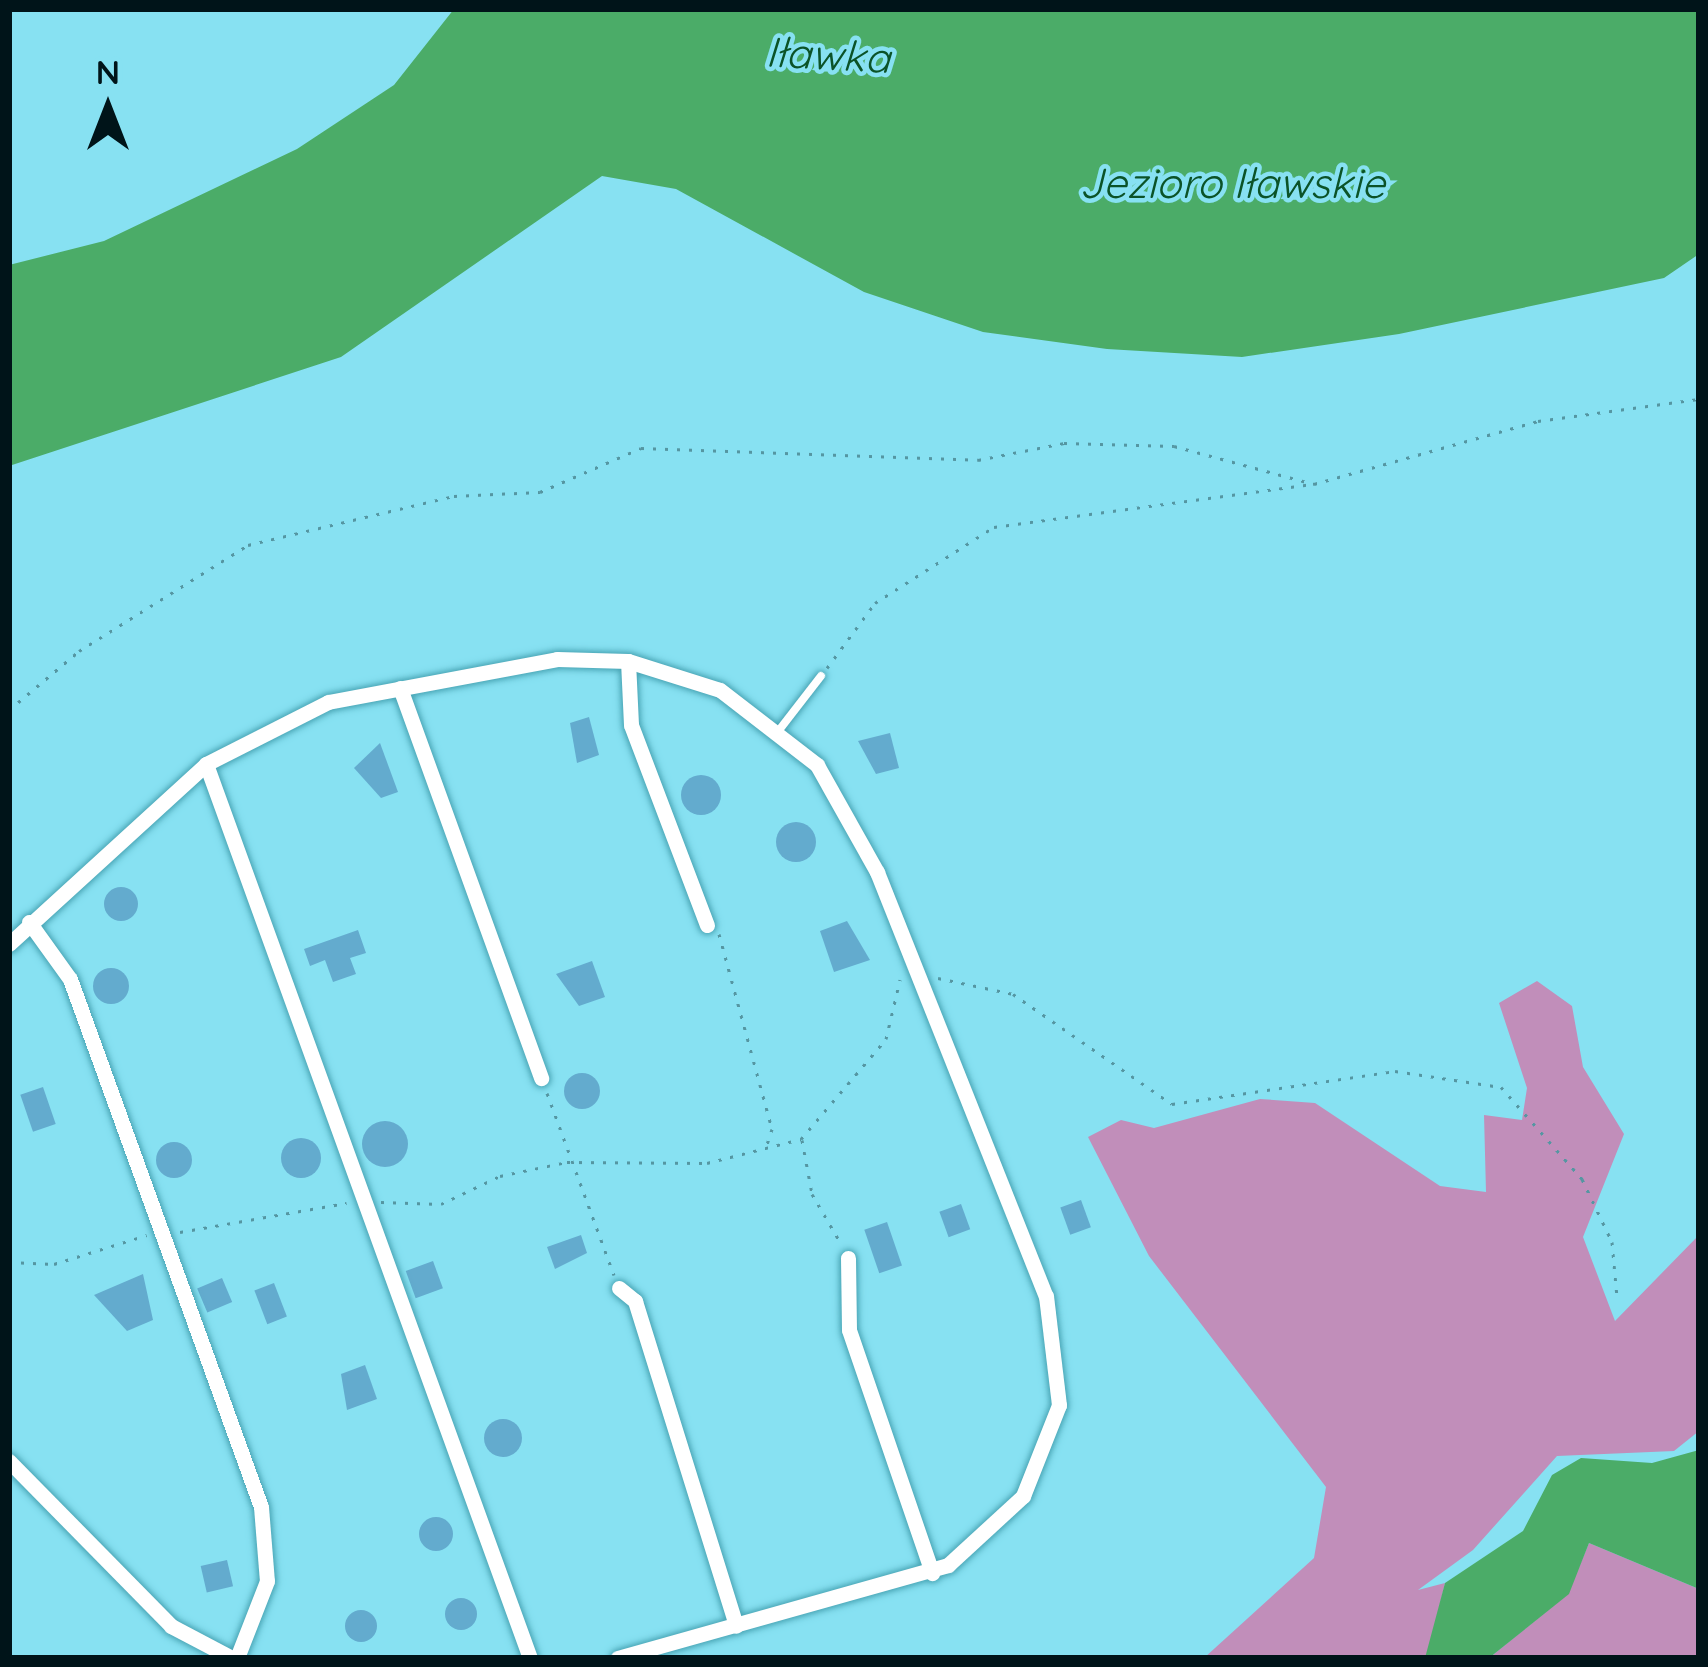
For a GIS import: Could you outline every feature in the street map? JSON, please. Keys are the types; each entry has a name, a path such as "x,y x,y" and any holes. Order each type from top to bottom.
{"street":[{"path":"9,944 206,764 328,703 557,659 628,661 720,690 780,729 853,819 1046,1296 1060,1369 1049,1448 1023,1496 977,1546 932,1573 618,1658"},
{"path":"628,661 631,725 706,925"},
{"path":"400,688 541,1078"},
{"path":"206,764 530,1658"},
{"path":"9,1461 171,1626 235,1658 267,1580 261,1507 156,1233 70,979 29,922"},
{"path":"848,1258 849,1330 932,1573"},
{"path":"619,1288 635,1301 736,1626"}],"lane":[{"path":"780,729 821,676"}],"path":[{"path":"821,676 875,603 994,527 1314,484 1538,421 1699,399"},
{"path":"9,710 79,651 248,544 454,496 540,491 641,448 978,460 1064,443 1174,446 1314,484"},
{"path":"706,925 727,940 772,1129 765,1150"},
{"path":"9,1262 54,1264 156,1233 363,1201 442,1204 500,1175 567,1162 707,1162 765,1150 801,1138 886,1039 895,982 915,973 1012,994 1172,1104 1395,1071 1501,1087 1582,1179 1612,1242 1617,1297"},
{"path":"541,1078 567,1162 619,1288"},
{"path":"801,1138 812,1194 848,1258"}],"shaded area":[{"path":"1537,981 1572,1006 1583,1067 1624,1134 1583,1237 1615,1321 1699,1235 1699,1431 1674,1451 1557,1456 1473,1550 1418,1590 1445,1583 1427,1658 1204,1658 1314,1558 1326,1487 1149,1256 1088,1137 1121,1120 1154,1128 1260,1099 1315,1103 1440,1186 1486,1192 1484,1115 1522,1120 1527,1088 1499,1003"},
{"path":"1589,1543 1699,1589 1699,1658 1489,1658 1568,1594"}],"water":[{"name":"Jezioro Iławskie","path":"454,9 1699,9 1699,254 1664,278 1399,334 1242,357 1107,349 983,332 864,292 676,189 602,176 341,357 9,466 9,265 104,241 297,149 394,85"},
{"path":"1699,1450 1699,1589 1589,1543 1569,1594 1489,1658 1425,1658 1445,1583 1523,1531 1552,1475 1581,1458 1652,1463"}],"building":[{"path":"589,717 599,755 577,763 570,723"},
{"path":"890,733 899,768 876,774 858,741"},
{"path":"380,743 398,792 381,798 354,768"},
{"path":"701,775 715,781 721,795 715,809 701,815 687,809 681,795 687,781"},
{"path":"796,822 810,828 816,842 810,856 796,862 782,856 776,842 782,828"},
{"path":"121,887 133,892 138,904 133,916 121,921 109,916 104,904 109,892"},
{"path":"847,921 870,960 834,972 820,931"},
{"path":"358,930 366,953 350,958 356,974 333,982 325,960 310,966 304,949"},
{"path":"592,961 605,997 579,1006 556,974"},
{"path":"111,968 124,973 129,986 124,999 111,1004 98,999 93,986 98,973"},
{"path":"582,1073 595,1078 600,1091 595,1104 582,1109 569,1104 564,1091 569,1078"},
{"path":"43,1087 56,1124 33,1132 20,1095"},
{"path":"385,1121 401,1128 408,1144 401,1160 385,1167 369,1160 362,1144 369,1128"},
{"path":"301,1138 315,1144 321,1158 315,1172 301,1178 287,1172 281,1158 287,1144"},
{"path":"174,1142 186,1148 192,1160 186,1172 174,1178 162,1172 156,1160 162,1148"},
{"path":"1081,1200 1091,1227 1070,1235 1060,1208"},
{"path":"961,1204 970,1229 949,1237 939,1212"},
{"path":"887,1222 902,1265 879,1273 864,1230"},
{"path":"581,1235 587,1253 555,1269 547,1247"},
{"path":"433,1261 443,1288 416,1298 406,1271"},
{"path":"143,1274 153,1320 127,1331 94,1295"},
{"path":"222,1278 232,1302 207,1312 197,1289"},
{"path":"274,1283 287,1317 267,1324 254,1291"},
{"path":"365,1365 377,1399 347,1410 341,1374"},
{"path":"503,1419 516,1425 522,1438 516,1451 503,1457 490,1451 484,1438 490,1425"},
{"path":"436,1517 448,1522 453,1534 448,1546 436,1551 424,1546 419,1534 424,1522"},
{"path":"227,1560 233,1586 207,1592 201,1566"},
{"path":"461,1598 472,1603 477,1614 472,1625 461,1630 450,1625 445,1614 450,1603"},
{"path":"361,1610 372,1615 377,1626 372,1637 361,1642 350,1637 345,1626 350,1615"}],"water label":[{"name":"Iławka","path":"828,55"}]}
